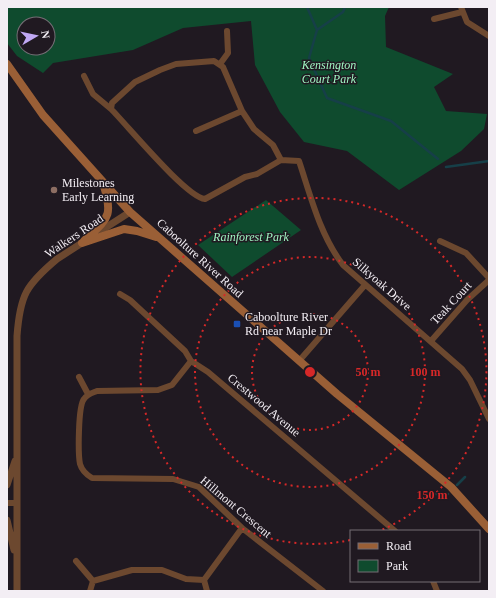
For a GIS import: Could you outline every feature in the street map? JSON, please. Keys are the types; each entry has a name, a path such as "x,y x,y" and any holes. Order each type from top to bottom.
{"main road":[{"name":"Caboolture River Road","path":"7,64 43,115 130,212 299,361 451,487 489,529"},
{"path":"82,243 106,220 109,213 109,205 102,180"},
{"path":"82,243 124,229 137,231 160,238"}],"street":[{"path":"434,19 462,9 467,22 489,36"},
{"path":"220,64 228,53 227,31"},
{"path":"84,76 94,94 111,109 152,154 193,194 201,198 211,197 281,160 273,145 258,134 242,111 220,64 214,61 180,63 160,70 135,82 112,103 111,109"},
{"path":"196,131 242,111"},
{"name":"Silkyoak Drive","path":"281,160 299,161 324,234 331,250 343,265 462,369 470,380 489,419"},
{"name":"Walkers Road","path":"17,591 16,336 18,314 25,292 38,276 57,259 130,212"},
{"path":"440,241 466,253 489,279"},
{"name":"Teak Court","path":"431,341 467,300 489,279"},
{"path":"299,361 365,285"},
{"name":"Crestwood Avenue","path":"120,294 130,300 185,351 191,361 208,372 394,530"},
{"path":"79,377 88,394 97,391 158,390 172,385 191,361"},
{"name":"Hillmont Crescent","path":"88,394 83,399 81,406 80,465 85,473 92,478 173,479 186,481 199,487 242,528 323,591"},
{"path":"482,405 489,402"},
{"path":"7,485 17,453"},
{"path":"7,502 17,503"},
{"path":"7,520 17,566"},
{"path":"204,580 242,528"},
{"path":"76,562 93,581"},
{"path":"93,581 132,570 162,570 186,579 204,580"},
{"path":"204,580 207,591"},
{"path":"90,591 93,581"}],"green space":[{"name":"Kensington Court Park","path":"7,7 389,7 385,16 386,47 453,74 434,87 446,111 487,114 484,129 461,151 399,190 347,151 304,142 280,112 255,65 251,21 183,28 133,50 53,63 43,73 17,56 56,56 56,16 16,16 16,55 7,43"},
{"name":"Rainforest Park","path":"266,200 301,230 232,277 198,245"}],"waterway":[{"path":"307,7 317,30 309,58 327,98 391,121 438,159"},
{"path":"317,30 343,12 345,7"},
{"path":"446,167 489,161"},
{"path":"457,485 465,477"},
{"path":"436,494 448,494"}],"place":[{"name":"Milestones Early Learning","path":"54,190"},
{"name":"Caboolture River Rd near Maple Dr","path":"237,324"}]}
